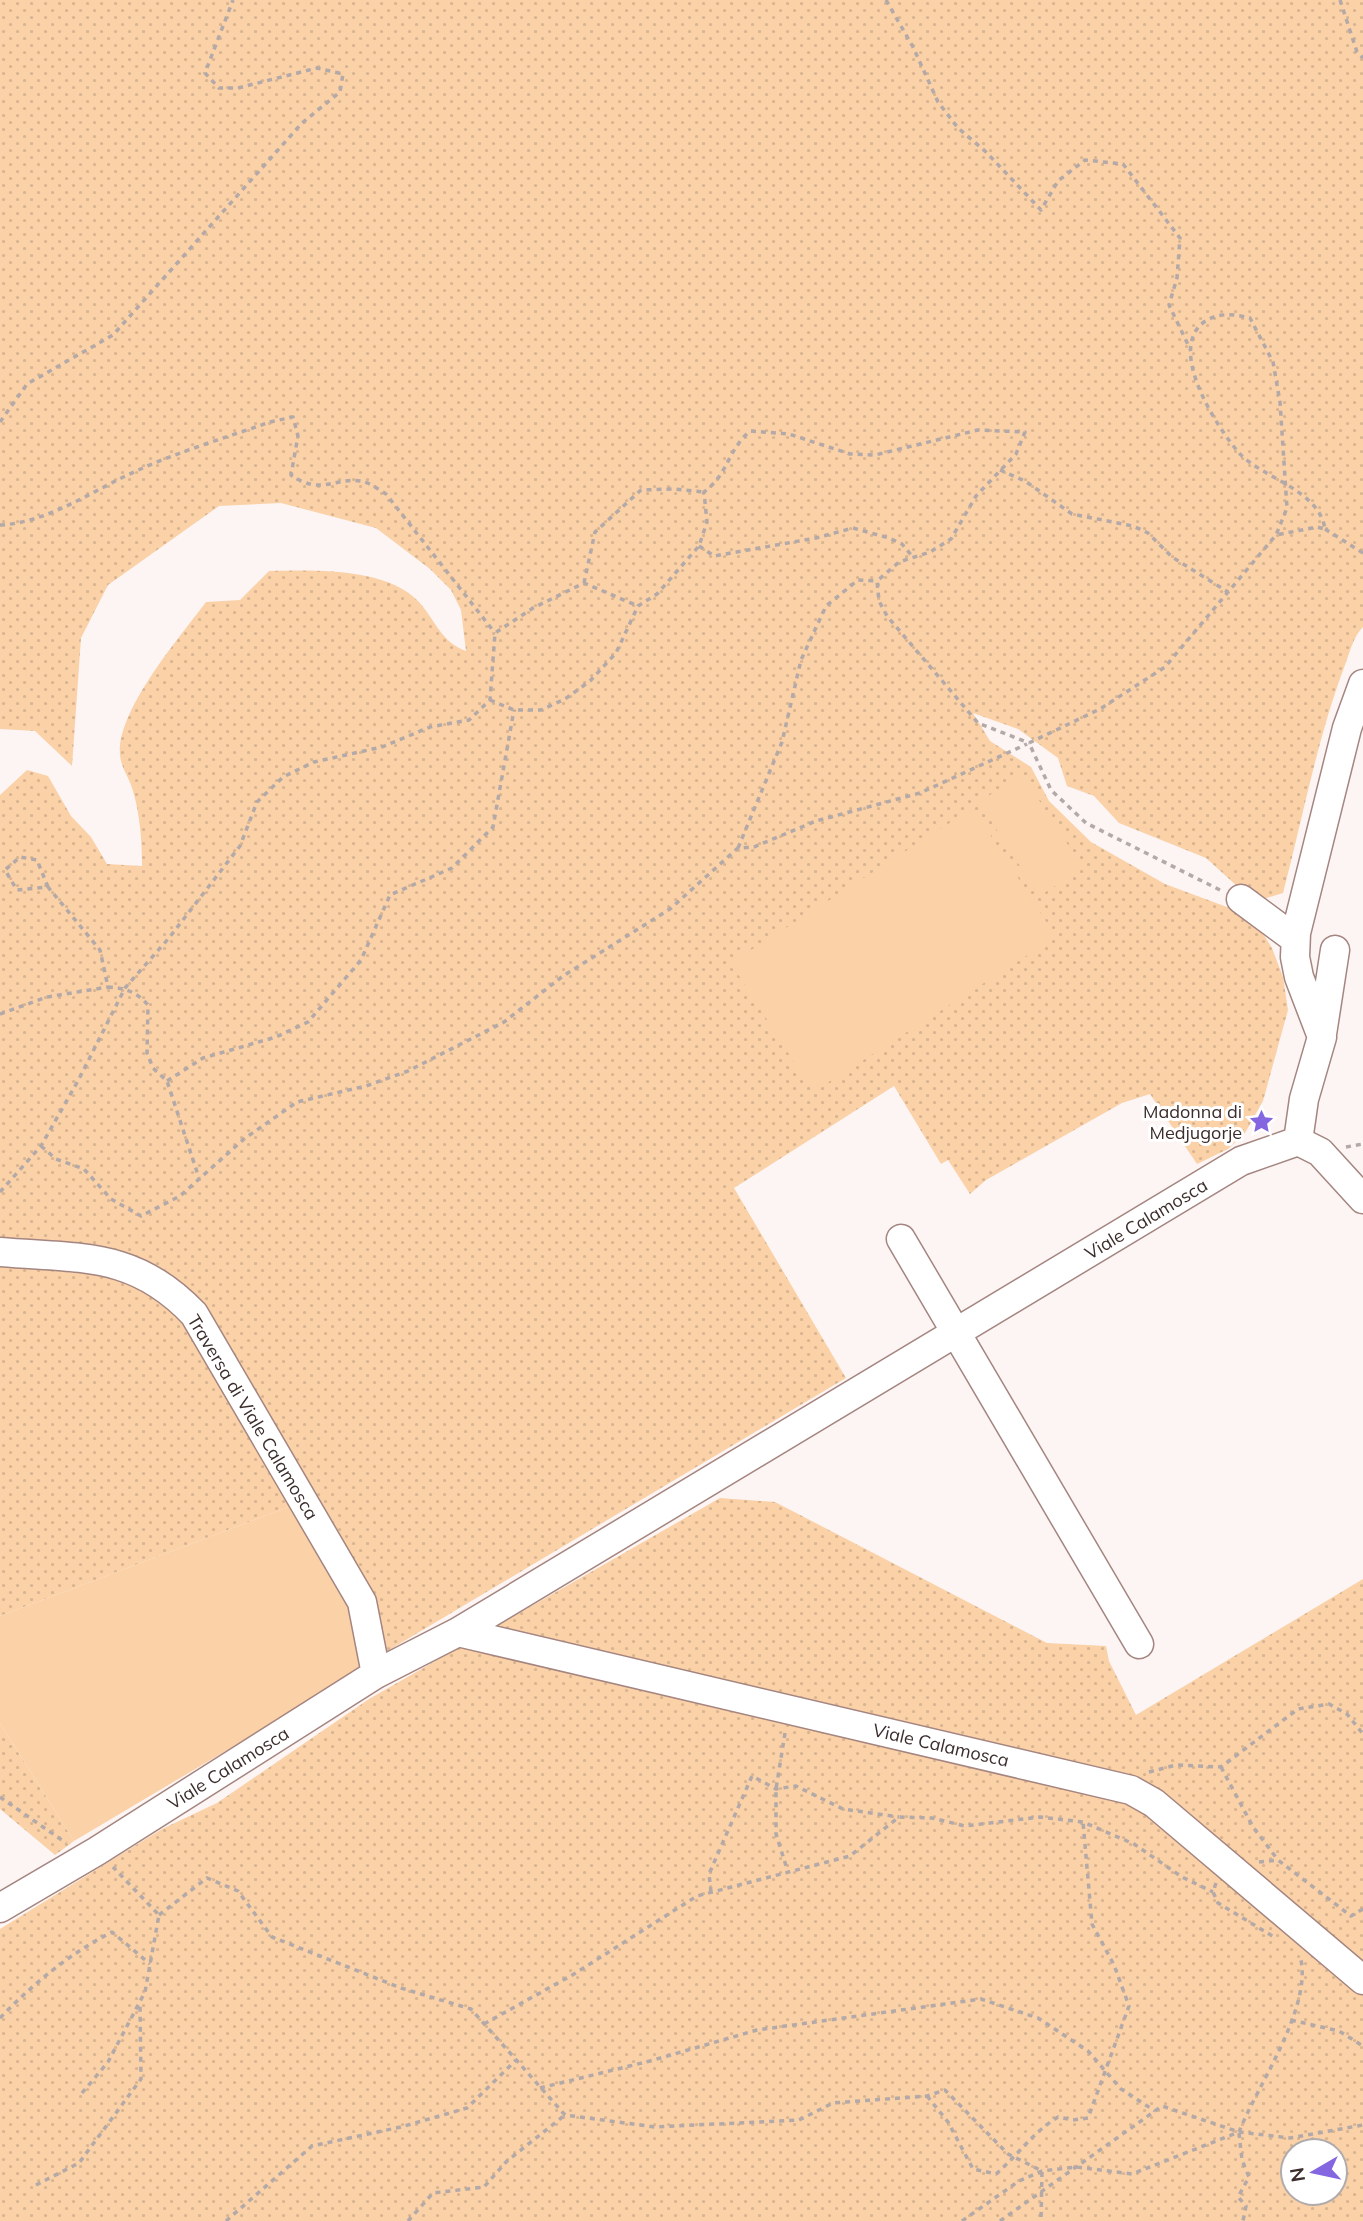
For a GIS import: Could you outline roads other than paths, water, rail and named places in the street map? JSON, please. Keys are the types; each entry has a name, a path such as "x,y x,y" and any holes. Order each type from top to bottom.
{"street":[{"path":"1322,1037 1299,977 1295,939 1347,728 1363,684"},
{"path":"1241,899 1295,939"},
{"path":"1335,950 1322,1037 1304,1099 1298,1141 1320,1152 1363,1199"},
{"name":"Viale Calamosca","path":"0,1908 376,1674 458,1632 1241,1161 1298,1141"},
{"path":"901,1239 1139,1644"},
{"name":"Traversa di Viale Calamosca","path":"0,1252 109,1261 135,1269 160,1282 194,1314 362,1602 376,1674"},
{"name":"Viale Calamosca","path":"458,1632 1115,1784 1154,1802 1363,1980"}],"place":[{"name":"Madonna di Medjugorje","path":"1262,1121"}]}
